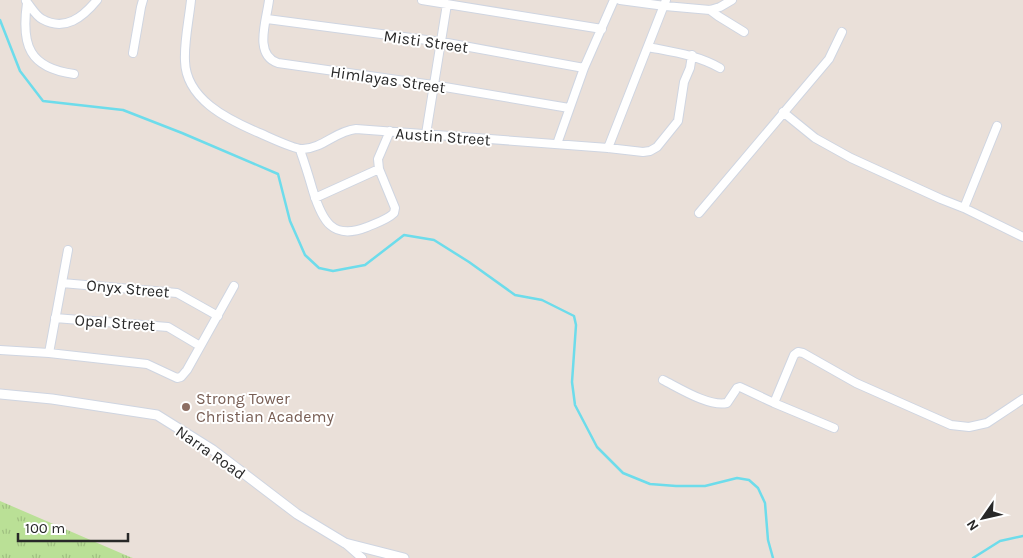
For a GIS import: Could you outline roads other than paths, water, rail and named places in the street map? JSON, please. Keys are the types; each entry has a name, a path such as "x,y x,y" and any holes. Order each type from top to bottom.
{"street":[{"path":"26,1 42,19 63,24 87,13 97,0"},
{"path":"133,54 141,7 144,0"},
{"path":"191,0 185,62 188,78 198,93 212,107 231,120 300,150 322,217 334,229 350,232 357,231 394,213 395,208 379,170 379,155 390,132"},
{"name":"Himlayas Street","path":"270,0 264,50 267,57 278,64 433,85 568,108"},
{"path":"422,0 602,29"},
{"path":"557,144 568,108 614,0"},
{"path":"620,0 666,3 710,10 744,32"},
{"path":"710,10 732,0"},
{"path":"26,1 28,47 35,57 47,68 74,74"},
{"path":"608,148 666,3"},
{"path":"426,134 448,4"},
{"name":"Misti Street","path":"267,19 442,42 584,68"},
{"path":"699,213 829,59 842,32"},
{"path":"648,47 692,55 720,68"},
{"name":"Austin Street","path":"300,150 314,148 348,130 356,129 643,152 650,151 657,147 678,121 684,82 690,68 692,55"},
{"path":"783,112 815,138 852,158 964,208 1023,237"},
{"path":"964,208 997,126"},
{"path":"315,198 379,170"},
{"path":"49,352 68,250"},
{"name":"Onyx Street","path":"62,282 178,292 218,316"},
{"path":"0,350 49,352 147,364 176,378 185,374 234,286"},
{"name":"Opal Street","path":"55,318 168,327 200,346"},
{"path":"774,403 794,355 798,352 856,383 951,426 970,427 987,422 1023,399"},
{"path":"663,380 708,402 720,405 727,403 737,388 740,387 834,428"},
{"name":"Narra Road","path":"0,394 52,399 157,415 213,450 296,514 345,543 404,558"},
{"path":"345,543 362,558"}],"waterway":[{"path":"0,20 20,71 43,101 123,110 278,174 290,221 305,255 319,268 333,271 365,265 404,235 434,240 515,295 542,300 574,316 576,325 572,382 575,405 597,447 623,473 650,484 705,486 737,478 749,480 758,488 765,503 768,540 773,558"},
{"path":"973,558 1000,541 1023,536"}],"place":[{"name":"Strong Tower Christian Academy","path":"186,407"}]}
